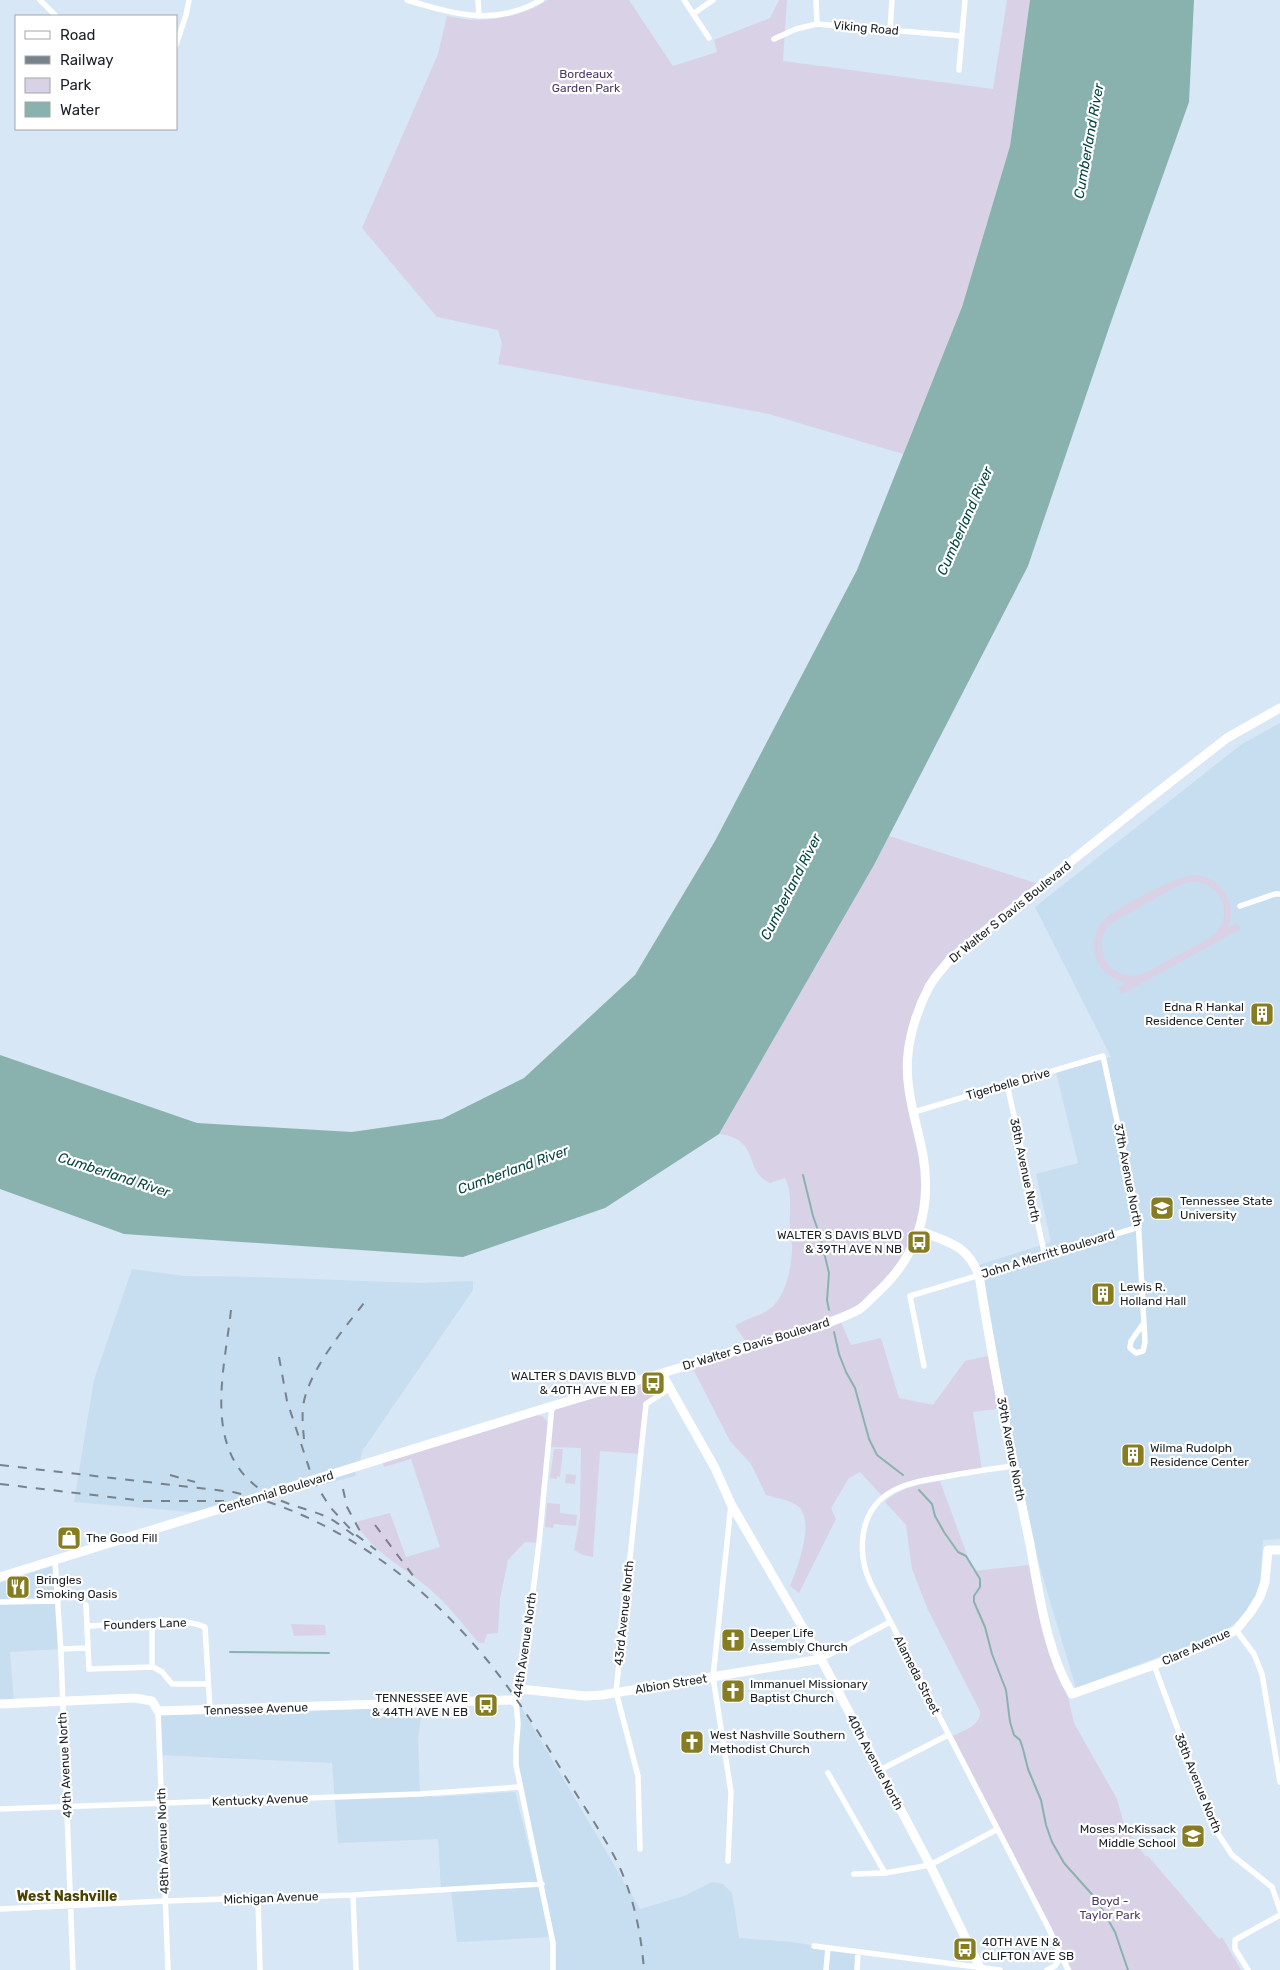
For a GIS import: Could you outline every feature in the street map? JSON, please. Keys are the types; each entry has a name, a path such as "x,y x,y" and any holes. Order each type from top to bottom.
{"street":[{"path":"40,0 55,15"},
{"path":"178,39 189,0"},
{"path":"407,0 451,13 479,16 505,14 526,8 541,0"},
{"path":"478,0 479,16"},
{"path":"684,0 709,38"},
{"path":"692,14 713,0"},
{"path":"816,0 817,24"},
{"path":"890,30 892,0"},
{"path":"959,70 965,0"},
{"name":"Viking Road","path":"774,40 796,30 817,24 961,36"},
{"name":"Dr Walter S Davis Boulevard","path":"552,1406 823,1325 860,1309 890,1281 909,1253 920,1231 925,1201 926,1181 909,1080 908,1054 916,1017 928,988 950,959 1129,814 1227,738 1280,708"},
{"path":"1240,906 1280,894"},
{"name":"Tigerbelle Drive","path":"914,1112 1103,1056"},
{"name":"37th Avenue North","path":"1103,1056 1139,1227 1144,1348 1136,1353 1130,1348 1130,1342 1143,1324"},
{"name":"38th Avenue North","path":"1007,1084 1045,1256"},
{"name":"John A Merritt Boulevard","path":"924,1366 910,1296 1139,1227"},
{"name":"39th Avenue North","path":"920,1231 961,1249 972,1260 979,1275 1013,1466 1042,1613 1072,1694"},
{"name":"40th Avenue North","path":"662,1374 715,1468 730,1504 821,1658 930,1865 981,1969"},
{"name":"43rd Avenue North","path":"640,1849 638,1776 616,1692 646,1404 670,1388"},
{"name":"Centennial Boulevard","path":"0,1577 552,1406"},
{"name":"44th Avenue North","path":"552,1406 539,1543 521,1689 516,1702 518,1724 516,1765 542,1884 552,1943 553,1970"},
{"name":"Alameda Street","path":"1013,1466 918,1480 900,1486 888,1494 875,1508 864,1530 862,1555 868,1578 996,1830 1048,1927 1068,1970"},
{"path":"728,1861 731,1792 713,1677 730,1504"},
{"name":"Clare Avenue","path":"1072,1694 1213,1642 1236,1630 1260,1597 1265,1582 1268,1550 1280,1550"},
{"name":"49th Avenue North","path":"55,1560 61,1649 73,1970"},
{"path":"0,1602 58,1601"},
{"name":"Founders Lane","path":"86,1606 89,1669 152,1667"},
{"path":"152,1622 152,1667 162,1672 172,1684 208,1684"},
{"name":"Founders Lane","path":"87,1626 152,1622 193,1623 205,1627 210,1710"},
{"path":"821,1658 890,1622"},
{"path":"1236,1630 1254,1654 1262,1674 1280,1782"},
{"path":"61,1649 88,1648"},
{"name":"Albion Street","path":"521,1689 585,1696 713,1677 821,1658"},
{"name":"38th Avenue North","path":"1154,1665 1215,1829 1232,1855 1272,1887 1280,1910"},
{"path":"0,1704 135,1698 152,1701 158,1711"},
{"name":"Tennessee Avenue","path":"158,1711 424,1702 511,1700 516,1702"},
{"name":"48th Avenue North","path":"158,1711 168,1970"},
{"path":"880,1770 948,1735"},
{"path":"828,1773 885,1873"},
{"name":"Kentucky Avenue","path":"0,1810 420,1794 520,1787"},
{"path":"854,1874 885,1873 930,1865 996,1830"},
{"name":"Michigan Avenue","path":"0,1909 542,1884"},
{"path":"353,1894 356,1970"},
{"path":"258,1898 260,1970"},
{"path":"1248,1970 1236,1950 1235,1940 1280,1915"},
{"path":"814,1946 1000,1970"},
{"path":"826,1970 828,1948"},
{"path":"857,1970 858,1952"},
{"path":"1047,1970 1055,1966 1061,1957"}],"shaded area":[{"name":"Tennessee State University","path":"1280,723 1280,1539 1263,1540 1260,1582 1254,1599 1242,1618 1227,1629 1214,1636 1076,1688 1035,1551 979,1265 1051,1242 1036,1174 1078,1163 1056,1072 1111,1057 1035,907 1242,744"},
{"path":"132,1269 184,1276 419,1283 473,1281 473,1290 363,1450 355,1476 215,1514 74,1502 94,1380"},
{"path":"52,1566 61,1649 10,1652 14,1703 0,1704 0,1583"},
{"path":"517,1700 640,1909 684,1896 712,1882 723,1884 732,1893 739,1938 791,1942 856,1952 855,1970 553,1970 551,1937 457,1942 451,1889 441,1889 438,1839 338,1843 332,1763 160,1755 158,1711 423,1702 418,1739 420,1794 435,1797 515,1792 547,1920 516,1765"}],"green space":[{"name":"Bordeaux Garden Park","path":"548,0 629,0 673,66 717,52 714,40 770,18 779,0 787,0 783,61 993,89 1007,0 1030,0 1010,146 962,307 903,454 769,414 498,364 502,344 498,330 437,317 362,228 438,54 447,16 473,20 512,16"},
{"path":"889,836 1042,885 950,959 928,988 908,1054 925,1189 909,1253 859,1309 839,1318 851,1345 881,1338 899,1398 933,1405 965,1361 993,1355 1003,1408 973,1412 982,1470 918,1480 884,1498 860,1472 849,1478 831,1508 836,1519 799,1593 790,1586 797,1569 805,1535 803,1514 799,1507 792,1503 766,1495 751,1464 730,1441 691,1365 749,1346 735,1326 771,1308 783,1292 789,1271 792,1247 790,1196 785,1178 770,1183 762,1178 741,1142 732,1137 719,1134"},
{"path":"1193,875 1203,876 1219,885 1225,892 1231,908 1228,928 1237,923 1241,929 1122,994 1118,988 1126,983 1108,975 1102,969 1095,955 1095,936 1101,923 1130,902 1159,887","holes":["1188,882 1200,883 1210,887 1218,894 1224,912 1222,922 1217,931 1208,939 1151,970 1134,976 1118,972 1106,962 1102,953 1102,944 1103,936 1110,924 1179,885"]},
{"path":"662,1374 670,1388 646,1404 641,1454 600,1451 593,1557 583,1555 574,1550 580,1517 581,1448 549,1447 539,1543 525,1542 508,1560 500,1599 498,1633 487,1634 484,1643 479,1643 433,1592 371,1543 355,1522 390,1513 406,1557 440,1547 411,1459 384,1467 382,1459 535,1414 543,1417 550,1425 552,1406"},
{"path":"554,1449 563,1449 560,1477 557,1476 557,1479 550,1478"},
{"path":"566,1474 576,1475 575,1484 565,1483"},
{"name":"Boyd - Taylor Park","path":"940,1481 973,1571 1029,1565 1036,1602 1068,1697 1074,1723 1117,1799 1124,1824 1145,1856 1148,1856 1219,1939 1222,1937 1241,1970 1072,1970 953,1736 975,1724 980,1716 980,1711 928,1610 912,1569 906,1525 885,1502 904,1490"},
{"path":"547,1503 560,1504 560,1513 577,1515 576,1526 554,1524 553,1528 545,1527"},
{"path":"291,1624 325,1625 326,1635 294,1636"}],"water":[{"name":"Cumberland River","path":"1030,0 1194,0 1189,102 1112,319 1028,566 874,865 719,1134 605,1208 463,1257 124,1234 0,1189 0,1055 197,1123 352,1132 442,1119 524,1078 635,975 715,841 857,570 962,307 1010,146"}],"waterway":[{"path":"803,1175 829,1273 827,1300 829,1310"},
{"path":"834,1332 839,1354 855,1388 869,1439 877,1455 903,1475"},
{"path":"919,1490 932,1504 935,1516 944,1532 958,1552 966,1556 980,1579 980,1587 974,1596 974,1602 985,1627 992,1654 1006,1690 1010,1722 1014,1735 1020,1740 1028,1769 1041,1800 1052,1842 1064,1863 1097,1900 1115,1932 1128,1970"},
{"path":"230,1652 329,1653"}],"railway":[{"path":"304,1439 303,1407 311,1380 327,1352 364,1303"},
{"path":"231,1310 224,1361 222,1414 225,1438 234,1461 250,1481 273,1497 327,1517 355,1536"},
{"path":"279,1357 287,1401 313,1480 330,1507 355,1534 376,1550"},
{"path":"0,1465 233,1492 269,1502 304,1516 338,1533 401,1575 457,1626 494,1668 526,1714 595,1824 620,1867 625,1881 638,1925 644,1970"},
{"path":"170,1475 195,1482"},
{"path":"0,1484 144,1501 250,1501"},
{"path":"343,1489 347,1507 361,1533"},
{"path":"375,1525 417,1581"}],"place":[{"name":"Edna R Hankal Residence Center","path":"1262,1014"},
{"name":"Tennessee State University","path":"1162,1208"},
{"name":"WALTER S DAVIS BLVD & 39TH AVE N NB","path":"919,1242"},
{"name":"Lewis R. Holland Hall","path":"1103,1294"},
{"name":"WALTER S DAVIS BLVD & 40TH AVE N EB","path":"653,1383"},
{"name":"Wilma Rudolph Residence Center","path":"1133,1455"},
{"name":"The Good Fill","path":"69,1538"},
{"name":"Bringles Smoking Oasis","path":"18,1587"},
{"name":"Deeper Life Assembly Church","path":"733,1640"},
{"name":"Immanuel Missionary Baptist Church","path":"733,1691"},
{"name":"TENNESSEE AVE & 44TH AVE N EB","path":"486,1705"},
{"name":"West Nashville Southern Methodist Church","path":"692,1742"},
{"name":"Moses McKissack Middle School","path":"1193,1836"},
{"name":"40TH AVE N & CLIFTON AVE SB","path":"965,1949"}],"district":[{"name":"West Nashville","path":"67,1896"}]}
